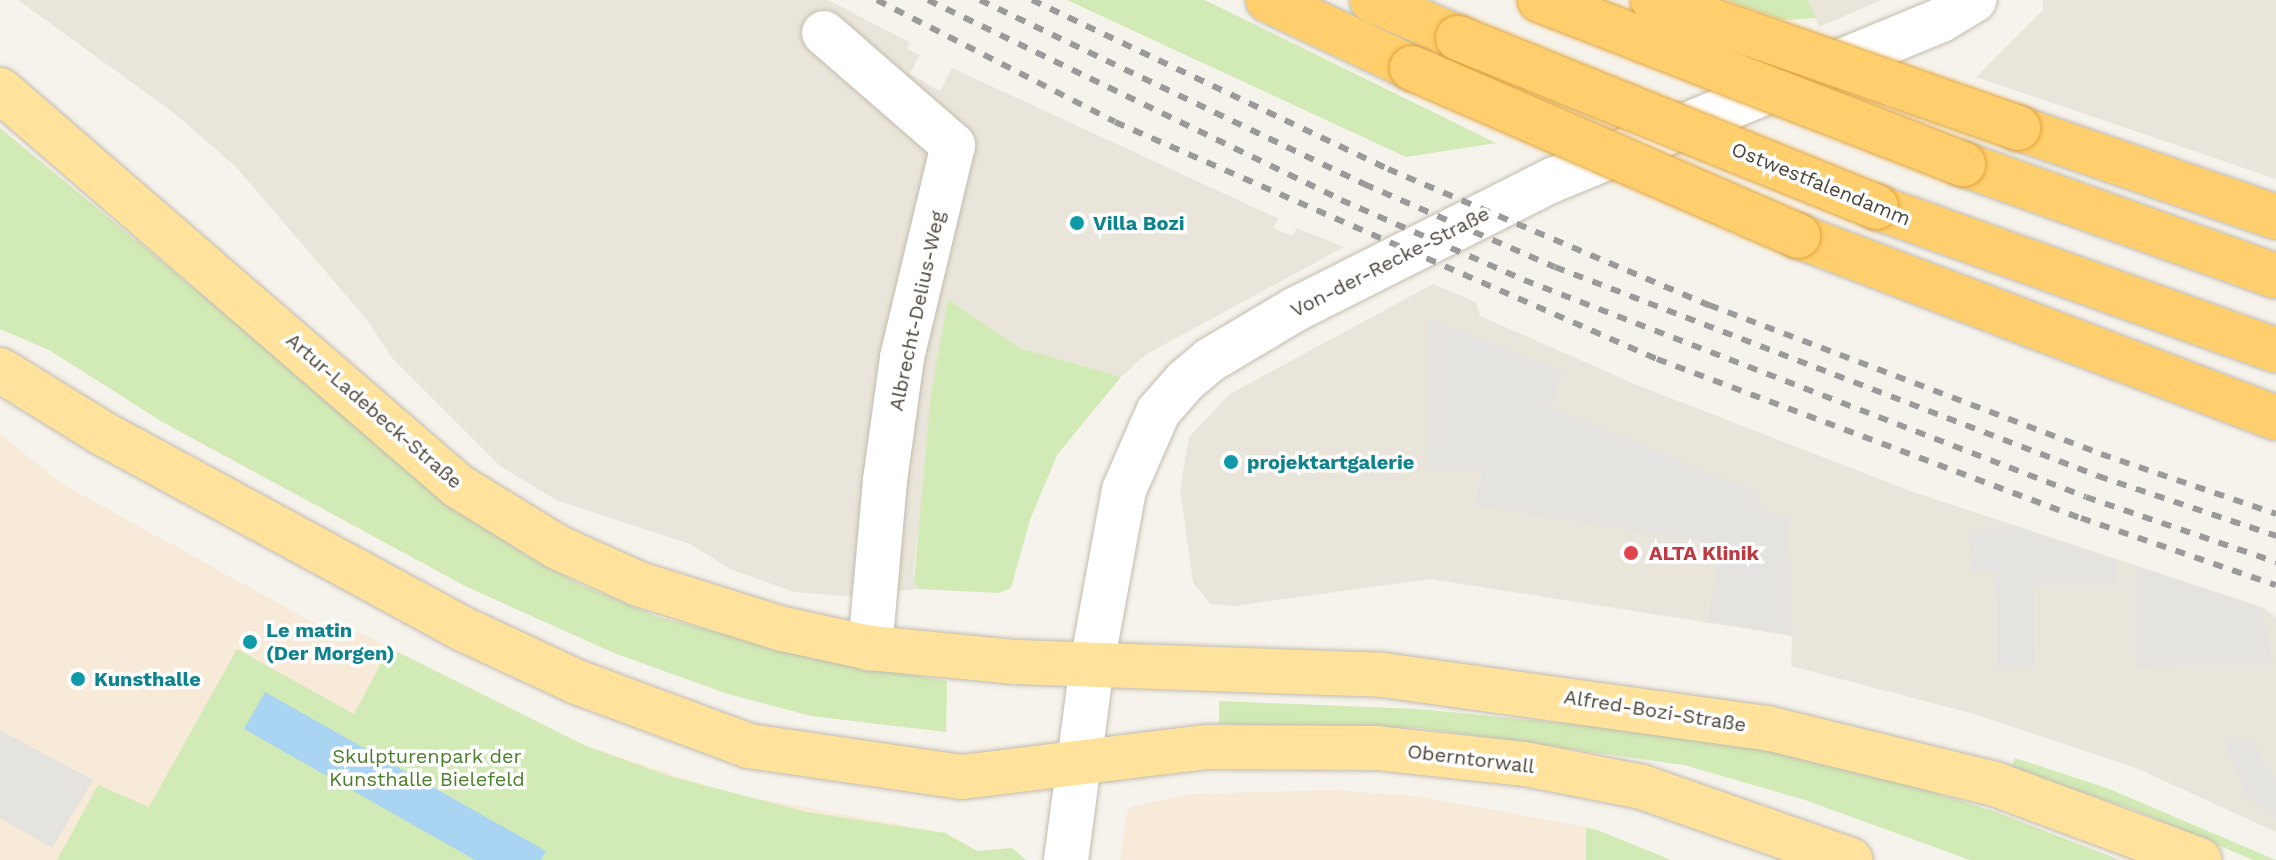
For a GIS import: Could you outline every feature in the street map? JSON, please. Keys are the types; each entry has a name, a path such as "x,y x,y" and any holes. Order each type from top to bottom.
{"highway":[{"path":"1268,0 1412,68 1798,236 2276,418"},
{"name":"Ostwestfalendamm","path":"1372,0 1458,38 1876,207 2276,350"},
{"path":"1540,0 1963,164 2276,276"},
{"path":"1653,0 2276,217"}],"main road":[{"name":"Artur-Ladebeck-Straße","path":"0,90 408,446 507,518 639,584 769,625 870,648 1092,664"},
{"path":"0,370 102,433 461,628 678,723 749,746 916,772 1010,774 1078,764"},
{"name":"Alfred-Bozi-Straße","path":"1092,664 1383,675 1673,712 1909,760 1995,784 2164,851 2199,860"},
{"name":"Oberntorwall","path":"1078,764 1207,747 1294,744 1525,764 1642,787 1851,860"}],"street":[{"name":"Von-der-Recke-Straße","path":"1066,860 1092,664 1124,490 1158,412 1210,360 1296,309 1553,180 1928,26 1974,0"},
{"name":"Albrecht-Delius-Weg","path":"824,33 953,145 902,358 885,481 870,648"}],"shaded area":[{"path":"18,0 828,0 909,42 908,49 920,55 910,74 940,91 952,68 1279,219 1273,228 1292,236 1297,228 1344,247 1145,355 1121,377 1020,348 948,299 913,575 918,589 842,596 794,592 730,569 690,544 556,500 500,466 392,358 368,321 236,167 174,113"},
{"path":"1808,0 1881,0 1819,27"},
{"path":"2043,0 2276,0 2276,179 1976,77 2043,10"},
{"path":"1433,284 1476,302 1480,316 1637,385 1913,492 2262,607 2276,617 2276,832 2136,768 1974,714 1791,666 1792,636 1430,579 1234,606 1210,604 1193,582 1180,489 1189,437 1230,394"},
{"path":"1428,318 1564,372 1550,407 1761,494 1756,505 1789,519 1793,635 1708,621 1720,544 1474,504 1482,471 1428,469"},
{"path":"0,434 61,483 323,628 361,633 586,746 733,794 945,833 977,851 1012,848 1026,860 0,860"},
{"path":"2016,527 2118,562 2118,583 2033,585 2034,667 1998,669 1996,572 1971,572 1967,531"},
{"path":"2135,566 2261,609 2274,663 2136,666"},
{"path":"0,730 93,780 52,848 0,818"},
{"path":"2254,740 2263,764 2276,778 2276,818 2247,797 2225,741"},
{"path":"1332,790 1416,796 1586,827 1586,860 1120,860 1127,811 1134,806 1192,794"}],"green space":[{"path":"1067,0 1205,0 1496,143 1406,157"},
{"path":"1727,0 1808,0 1816,18 1783,20"},
{"path":"0,128 475,520 522,553 583,586 659,617 815,658 947,681 946,732 811,716 728,694 614,653 467,587 164,423 49,350 0,329"},
{"path":"948,299 1020,348 1121,377 1057,455 1030,520 1011,588 999,593 918,589 914,581 931,394"},
{"name":"Skulpturenpark der Kunsthalle Bielefeld","path":"389,648 586,746 672,777 807,812 945,833 977,851 1012,848 1026,860 57,860 98,785 149,807 237,649 354,714"},
{"path":"1219,701 1418,709 1725,739 1900,782 1996,812 2120,860 1970,860 1805,800 1684,765 1419,728 1219,724"},
{"path":"2015,758 2107,788 2276,860 2253,860 2135,810 2011,769"},
{"path":"1586,827 1600,831 1671,860 1586,860"}],"water":[{"path":"265,692 546,851 541,860 475,860 244,729"}],"railway":[{"path":"877,0 1115,122 1657,359 2081,518 2276,585"},
{"path":"928,0 1341,200 1524,280 2086,497 2276,562"},
{"path":"980,0 1364,184 1555,267 2098,476 2276,536"},
{"path":"1032,0 1388,169 1709,305 2101,454 2276,514"}],"place":[{"name":"Villa Bozi","path":"1077,223"},
{"name":"projektartgalerie","path":"1231,462"},
{"name":"ALTA Klinik","path":"1631,553"},
{"name":"Le matin (Der Morgen)","path":"250,642"},
{"name":"Kunsthalle","path":"78,679"}]}
